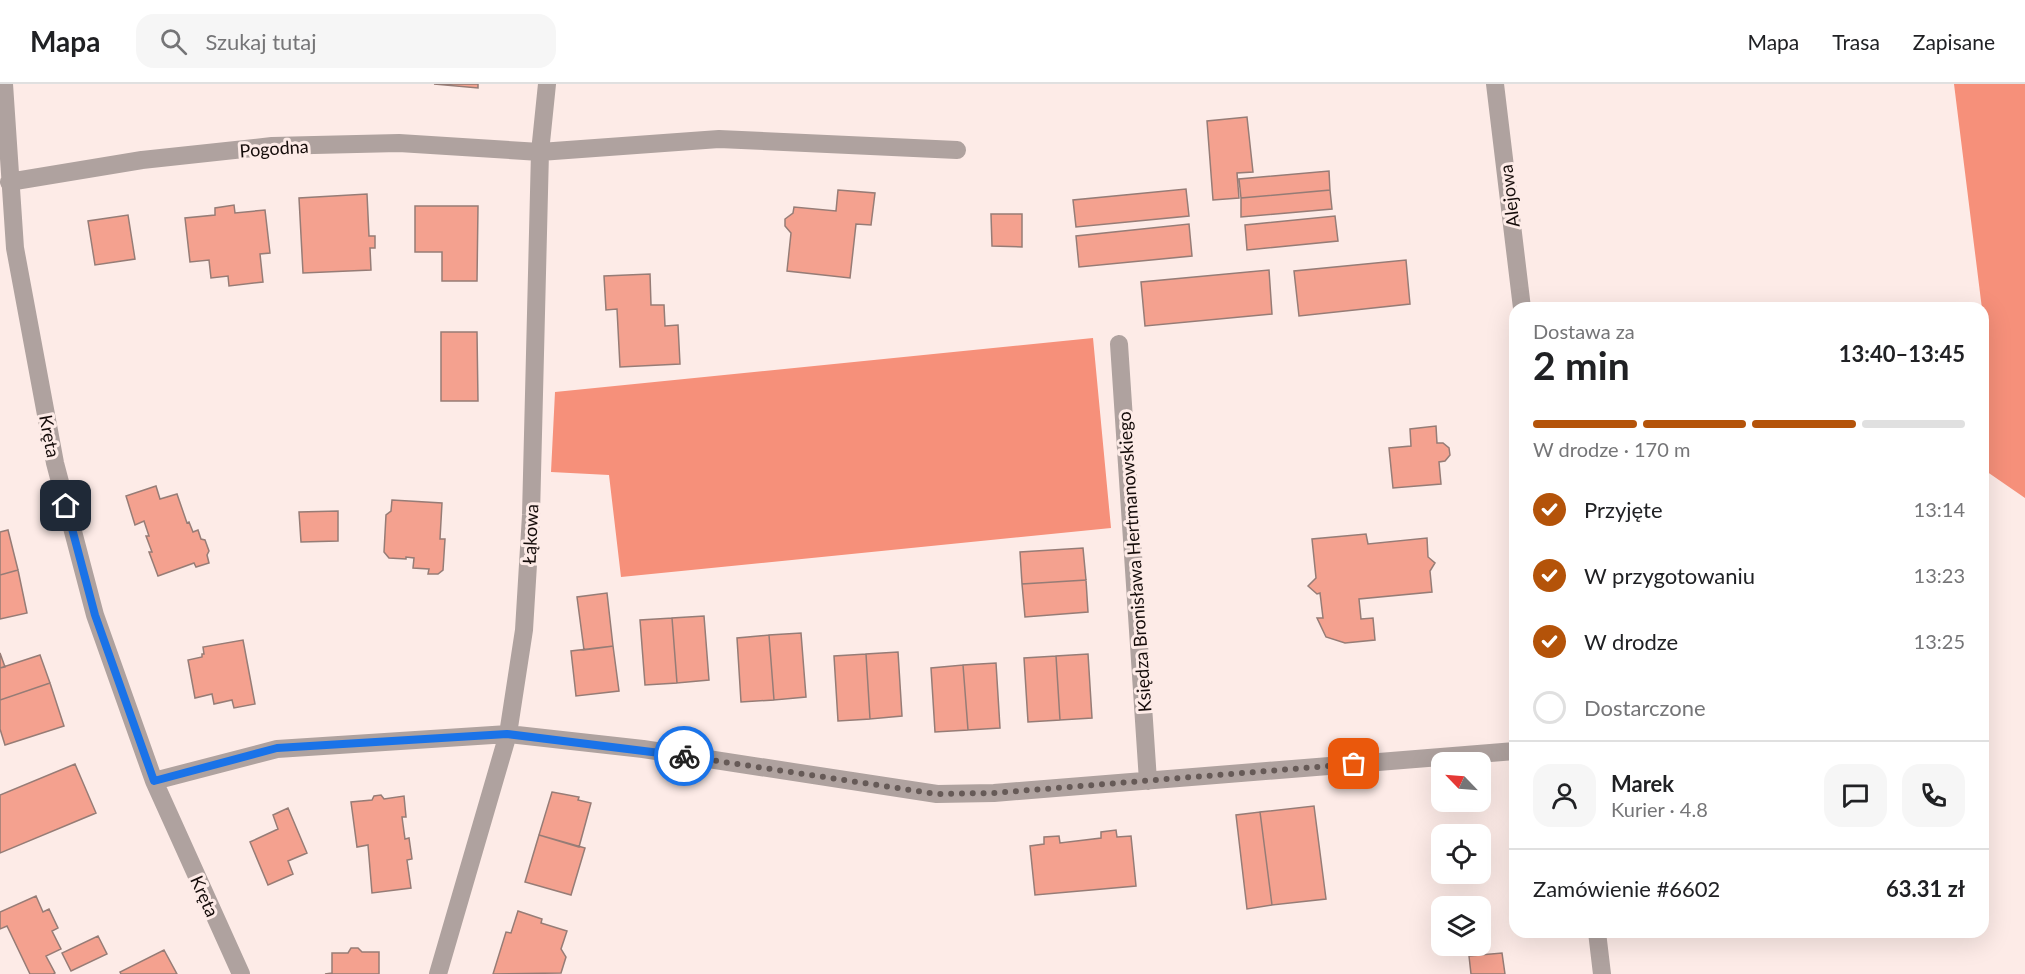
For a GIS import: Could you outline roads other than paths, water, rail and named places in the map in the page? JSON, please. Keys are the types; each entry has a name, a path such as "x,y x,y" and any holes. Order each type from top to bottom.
{"street":[{"name":"Kręta","path":"4,84 15,248 55,463 95,615 154,781 240,974"},
{"name":"Łąkowa","path":"438,974 507,734 524,630 531,515 540,152 547,84"},
{"name":"Alejowa","path":"1495,84 1521,302"},
{"path":"540,152 719,139 957,150"},
{"name":"Pogodna","path":"9,182 142,160 272,146 399,143 540,152"},
{"name":"Księdza Bronisława Hertmanowskiego","path":"1119,344 1148,781"},
{"path":"154,781 277,748 507,734 643,749 937,794 994,793 1509,751"},
{"path":"1598,938 1602,974"}]}
